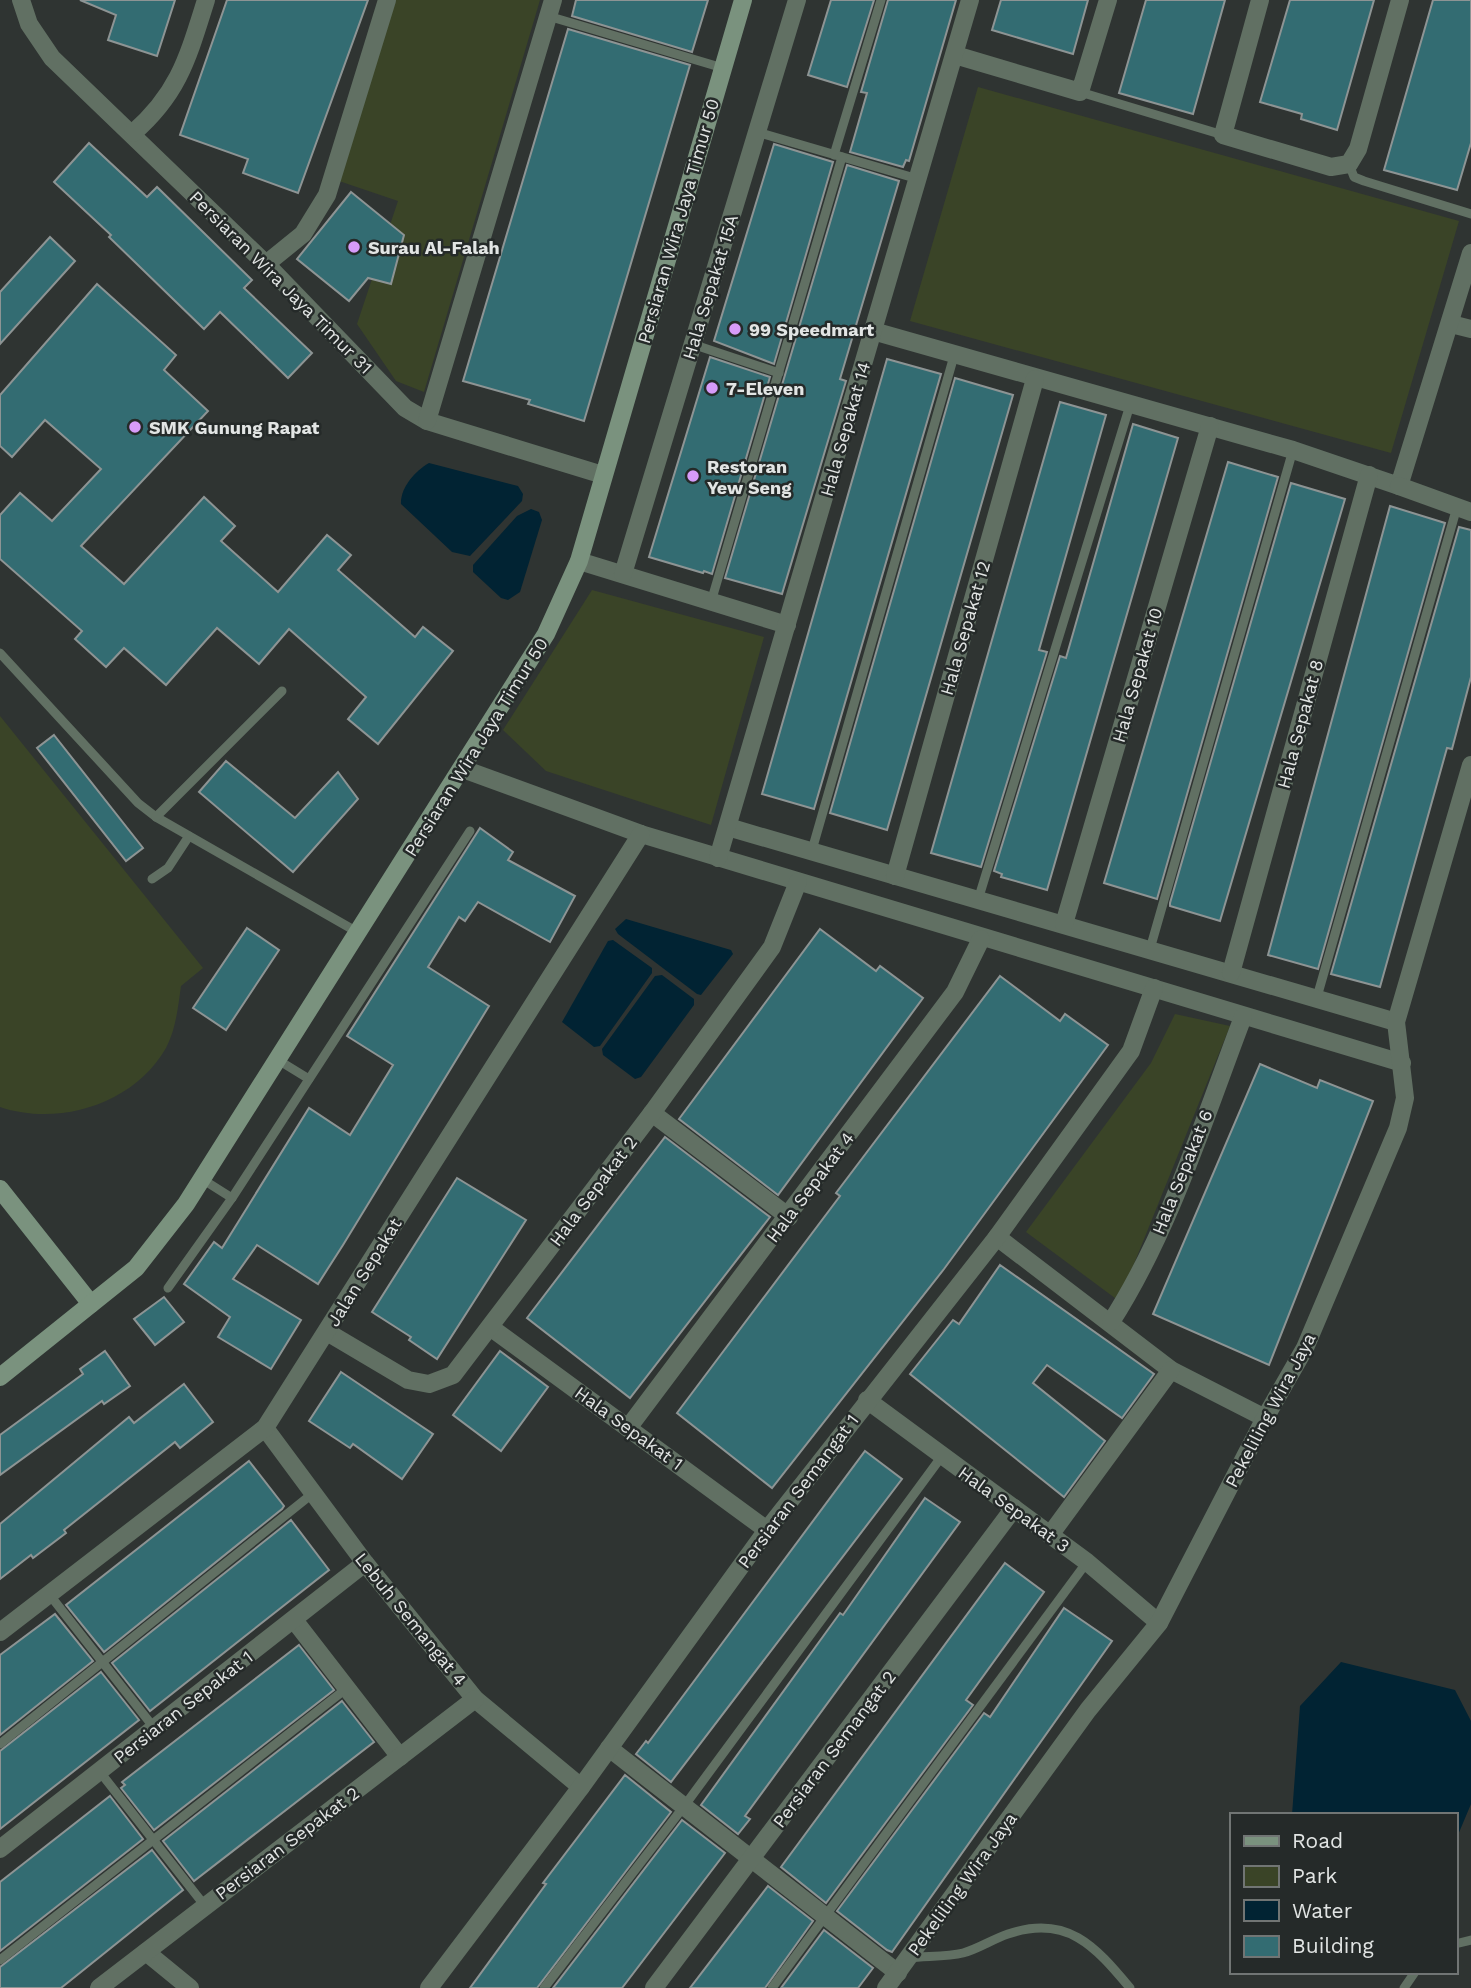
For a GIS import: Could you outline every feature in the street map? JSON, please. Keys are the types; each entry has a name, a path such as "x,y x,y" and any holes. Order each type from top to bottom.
{"street":[{"name":"Persiaran Wira Jaya Timur 31","path":"22,0 39,42 266,264 405,408 427,421 603,475"},
{"path":"133,133 158,110 175,88 186,65 206,0"},
{"path":"266,264 303,234 327,195 387,0"},
{"name":"Persiaran Wira Jaya Timur 50","path":"0,1377 136,1268 201,1179 278,1060 546,634 579,561 743,0"},
{"name":"Hala Sepakat 15A","path":"623,574 797,0"},
{"name":"Hala Sepakat 14","path":"718,858 970,0"},
{"path":"955,55 1080,92 1108,0"},
{"path":"1260,0 1223,135 1331,167 1354,156 1400,0"},
{"path":"427,421 551,8"},
{"path":"1399,486 1471,253"},
{"path":"1451,324 1471,329"},
{"path":"873,331 1293,450 1464,509"},
{"name":"Hala Sepakat 12","path":"895,876 1035,379"},
{"name":"Hala Sepakat 10","path":"1064,924 1210,426"},
{"name":"Hala Sepakat 8","path":"1231,973 1369,475"},
{"path":"579,561 787,625"},
{"name":"Pekeliling Wira Jaya","path":"895,1982 909,1958 1088,1710 1159,1623 1265,1418 1306,1348 1398,1128 1405,1098 1396,1021 1471,765"},
{"path":"463,769 641,834 981,939 1402,1063"},
{"path":"728,827 1396,1021"},
{"name":"Jalan Sepakat","path":"0,1632 265,1428 641,834"},
{"name":"Hala Sepakat 2","path":"327,1332 408,1380 429,1384 453,1375 652,1113 772,947 798,882"},
{"name":"Hala Sepakat 4","path":"628,1428 789,1217 954,992 981,939"},
{"name":"Persiaran Semangat 1","path":"429,1988 581,1787 767,1530 997,1237 1131,1051 1154,988"},
{"name":"Hala Sepakat 6","path":"1111,1322 1140,1272 1197,1138 1243,1017"},
{"path":"652,1113 789,1217"},
{"path":"0,1189 91,1304"},
{"path":"997,1237 1171,1370 1265,1418"},
{"name":"Hala Sepakat 1","path":"490,1327 767,1530"},
{"path":"1050,1535 1171,1370"},
{"name":"Hala Sepakat 3","path":"867,1400 1087,1562 1159,1623"},
{"name":"Lebuh Semangat 4","path":"265,1428 365,1563 475,1699 581,1787"},
{"name":"Persiaran Semangat 2","path":"654,1988 1014,1508"},
{"name":"Persiaran Sepakat 1","path":"0,1849 365,1563"},
{"path":"294,1620 400,1757"},
{"name":"Persiaran Sepakat 2","path":"99,1988 475,1699"},
{"path":"609,1748 826,1916 895,1982"},
{"path":"146,1952 190,1988"}],"lane":[{"path":"711,603 779,373 881,0"},
{"path":"551,8 723,68"},
{"path":"1080,92 1223,135"},
{"path":"758,132 918,179"},
{"path":"1354,156 1354,177 1471,214"},
{"path":"692,344 779,373"},
{"path":"812,850 954,356"},
{"path":"978,900 1129,405"},
{"path":"1150,949 1293,450"},
{"path":"1317,997 1464,509"},
{"path":"0,653 138,803 188,836 359,933"},
{"path":"156,817 282,691"},
{"path":"168,1288 232,1198 470,831"},
{"path":"152,879 168,868 188,836"},
{"path":"278,1060 309,1079"},
{"path":"201,1179 232,1198"},
{"path":"544,1988 685,1805 942,1456"},
{"path":"0,1744 312,1494"},
{"path":"772,1988 1087,1562"},
{"path":"49,1594 155,1729"},
{"path":"0,1960 347,1688"},
{"path":"100,1772 205,1906"},
{"path":"909,1958 964,1953 986,1941 1040,1926 1064,1931 1099,1950 1130,1988"}],"green space":[{"path":"396,0 540,0 424,392 396,381 357,324 398,201 336,180"},
{"path":"978,87 1459,221 1391,453 910,321"},
{"path":"592,590 764,637 711,825 546,771 503,730"},
{"path":"0,716 203,968 181,986 172,1033 166,1048 152,1067 135,1084 115,1097 70,1112 23,1113 0,1107"},
{"path":"1175,1014 1230,1026 1119,1301 1026,1232 1151,1063"}],"water":[{"path":"429,463 518,486 523,494 522,501 470,556 452,552 401,504 409,480"},
{"path":"531,509 539,512 542,520 520,592 508,600 501,598 473,572 473,565 517,516"},
{"path":"626,919 731,950 733,954 701,995 697,994 618,934 615,929"},
{"path":"613,940 652,968 652,973 600,1046 594,1047 562,1022 608,941"},
{"path":"662,975 694,999 694,1005 641,1077 635,1079 603,1055 602,1049 655,976"},
{"path":"1341,1662 1455,1690 1471,1721 1471,1804 1457,1837 1457,1813 1292,1813 1300,1706"}],"building":[{"path":"80,0 175,0 157,56 108,40 116,15"},
{"path":"227,0 368,0 298,193 243,173 248,159 180,135"},
{"path":"576,0 708,0 692,52 572,16"},
{"path":"831,0 874,0 847,87 808,75"},
{"path":"888,0 956,0 909,161 906,160 903,167 850,152 867,93 861,92"},
{"path":"1001,0 1088,0 1073,54 992,30"},
{"path":"1146,0 1225,0 1193,114 1119,93"},
{"path":"1290,0 1374,0 1337,130 1301,119 1302,114 1260,102"},
{"path":"1433,0 1471,0 1471,143 1457,190 1384,170"},
{"path":"568,29 690,65 584,421 528,404 530,400 463,381"},
{"path":"89,143 147,197 157,187 252,280 244,288 312,353 288,378 220,312 204,329 54,182"},
{"path":"774,144 833,162 774,364 714,341"},
{"path":"847,165 899,181 840,379 846,381 782,594 725,578"},
{"name":"Surau Al-Falah","path":"351,192 404,235 391,284 368,278 349,301 297,259"},
{"path":"50,237 75,261 0,344 0,292"},
{"path":"97,284 176,355 164,370 208,411 81,546 124,584 204,497 235,526 221,541 278,592 327,535 351,555 338,570 415,637 423,627 453,651 378,744 348,719 366,697 289,629 259,664 217,628 166,685 124,648 106,667 75,639 82,631 0,559 0,515 20,493 52,521 101,469 45,420 12,457 0,446 0,395"},
{"path":"710,357 770,377 712,574 649,557"},
{"path":"887,359 941,374 814,809 762,794"},
{"path":"955,378 1013,395 887,830 830,813"},
{"path":"1060,402 1106,415 1039,650 1047,652 981,867 931,853"},
{"path":"1133,424 1178,438 1047,890 1001,877 1002,874 994,871 1060,656 1066,658"},
{"path":"1228,462 1278,477 1157,899 1104,883"},
{"path":"1291,483 1345,499 1220,921 1170,906 1170,903"},
{"path":"1390,506 1445,523 1318,969 1268,955"},
{"path":"1459,527 1471,530 1471,677 1452,749 1447,748 1380,987 1331,974"},
{"path":"54,735 143,848 126,861 37,748"},
{"path":"226,761 295,818 338,772 358,799 293,872 199,792"},
{"path":"480,828 513,852 508,860 575,896 550,942 478,902 465,921 459,917 428,967 489,1006 343,1245 318,1284 257,1245 233,1279 301,1320 271,1369 218,1337 230,1317 184,1284 214,1242 222,1248 309,1108 350,1135 393,1065 347,1036"},
{"path":"247,928 279,950 226,1030 193,1008"},
{"path":"820,929 876,971 880,966 923,998 778,1195 679,1119"},
{"path":"1000,976 1060,1021 1065,1014 1108,1045 944,1269 772,1488 677,1413 840,1196 836,1193"},
{"path":"1260,1064 1317,1088 1320,1080 1373,1101 1269,1365 1153,1314"},
{"path":"665,1137 770,1217 630,1398 527,1318"},
{"path":"457,1178 526,1220 437,1359 409,1340 411,1337 372,1312"},
{"path":"1000,1265 1154,1374 1122,1418 1047,1365 1033,1383 1105,1441 1064,1497 910,1374 953,1320 959,1324"},
{"path":"164,1297 184,1322 155,1345 134,1319"},
{"path":"105,1351 130,1386 104,1404 102,1401 0,1475 0,1435 83,1374 80,1369"},
{"path":"500,1351 548,1387 501,1451 453,1415"},
{"path":"341,1372 433,1434 402,1479 353,1444 350,1448 309,1421"},
{"path":"184,1384 213,1422 180,1448 175,1442 64,1530 66,1533 0,1579 0,1524 129,1417 134,1423"},
{"path":"865,1451 902,1479 671,1782 636,1754 646,1741 648,1743"},
{"path":"249,1461 284,1506 282,1509 104,1652 66,1605"},
{"path":"925,1498 960,1522 745,1816 750,1819 738,1834 701,1805 840,1613 843,1615"},
{"path":"291,1520 329,1570 150,1711 112,1663"},
{"path":"1005,1563 1044,1592 966,1700 973,1705 826,1903 781,1867"},
{"path":"1064,1608 1112,1641 892,1952 887,1950 837,1911 984,1713 990,1717"},
{"path":"55,1614 93,1661 0,1735 0,1655"},
{"path":"299,1645 334,1690 154,1830 121,1788 125,1785 122,1782"},
{"path":"101,1672 139,1720 0,1829 0,1751"},
{"path":"342,1701 374,1742 194,1881 163,1841"},
{"path":"625,1775 671,1812 537,1988 470,1988 546,1884 543,1883"},
{"path":"110,1796 143,1839 0,1951 0,1882"},
{"path":"682,1820 725,1853 622,1988 553,1988"},
{"path":"152,1850 183,1890 61,1988 0,1988 0,1967"},
{"path":"768,1886 813,1921 765,1988 690,1988"},
{"path":"824,1930 873,1968 858,1988 781,1988"}],"place":[{"name":"Surau Al-Falah","path":"354,247"},
{"name":"99 Speedmart","path":"735,329"},
{"name":"7-Eleven","path":"712,388"},
{"name":"SMK Gunung Rapat","path":"135,427"},
{"name":"Restoran Yew Seng","path":"693,476"}]}
